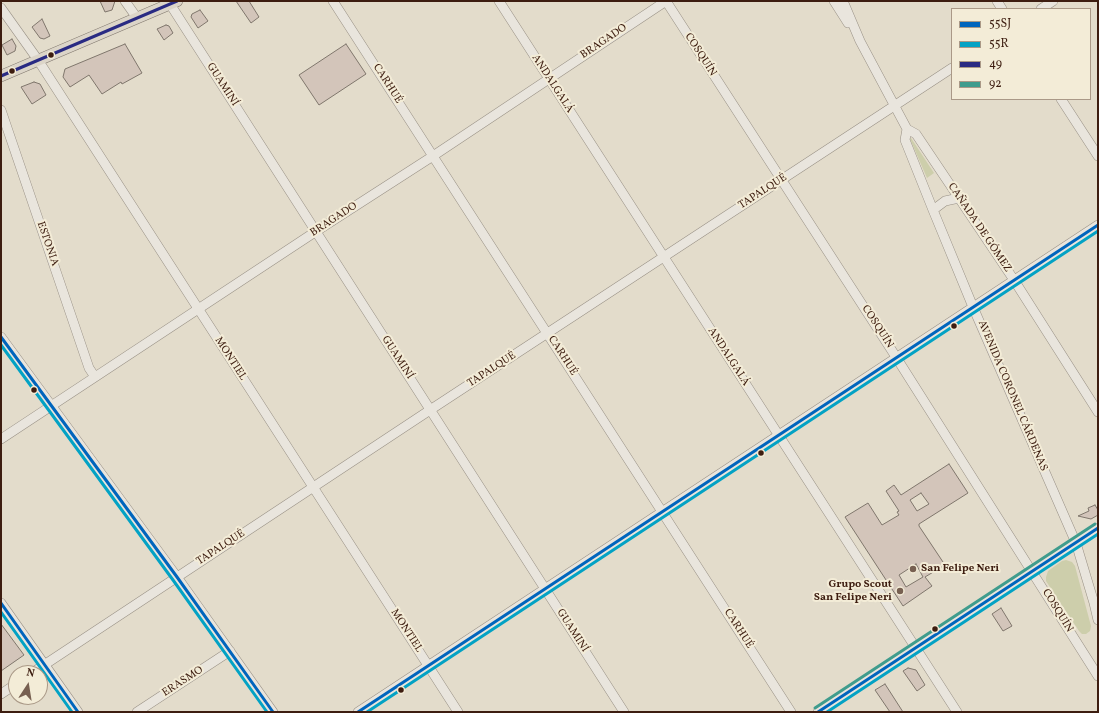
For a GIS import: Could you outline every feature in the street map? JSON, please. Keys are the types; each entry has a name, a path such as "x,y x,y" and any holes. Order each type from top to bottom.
{"main road":[{"path":"1,76 174,3"}],"street":[{"path":"125,1 138,18"},
{"name":"CARHUÉ","path":"333,1 791,712"},
{"name":"ANDALGALÁ","path":"499,1 956,712"},
{"name":"BRAGADO","path":"1,439 433,156 666,1"},
{"name":"COSQUÍN","path":"666,1 896,358 1098,676"},
{"path":"834,1 860,41"},
{"name":"AVENIDA CORONEL CÁRDENAS","path":"844,1 860,41 907,129 905,140 933,210 973,307 1076,543 1098,620"},
{"path":"1042,8 1053,1"},
{"name":"GUAMINÍ","path":"174,3 315,232 624,712"},
{"name":"MONTIEL","path":"1,8 38,60 458,712"},
{"name":"TAPALQUÉ","path":"45,665 430,410 951,69"},
{"path":"1062,100 1098,156"},
{"name":"ESTONIA","path":"1,110 89,368 95,377"},
{"name":"CAÑADA DE GÓMEZ","path":"907,129 916,134 1014,280 1098,412"},
{"path":"933,210 945,201 958,198"},
{"path":"358,712 1098,225"},
{"path":"1,338 52,406 273,712"},
{"path":"818,712 1032,573 1098,528"},
{"path":"1,603 45,665"},
{"name":"ERASMO","path":"137,712 230,651"},
{"path":"48,669 78,712"}],"green space":[{"path":"911,138 934,173 927,178 910,139"},
{"path":"1066,560 1072,562 1075,566 1091,626 1090,631 1086,634 1082,634 1079,631 1046,581 1048,571 1062,561"}],"building":[{"path":"100,1 115,1 112,10 105,12"},
{"path":"236,1 249,1 259,17 251,23"},
{"path":"200,10 208,21 198,28 191,17 192,14"},
{"path":"42,19 50,36 44,39 40,38 32,27"},
{"path":"166,25 169,26 173,33 164,40 157,29"},
{"path":"12,39 16,46 15,51 7,55 2,45"},
{"path":"125,44 142,73 122,84 121,82 102,94 89,75 70,87 63,77 65,69"},
{"path":"346,44 366,74 319,105 299,75"},
{"path":"34,82 40,84 46,95 32,104 21,87"},
{"path":"949,464 968,493 919,524 945,565 925,577 932,586 903,606 845,517 868,503 882,525 899,515 897,512 899,511 886,491 894,485 901,495","holes":["921,493 929,504 917,511 910,500","916,564 923,577 906,587 899,575"]},
{"path":"1095,505 1098,510 1098,515 1091,519 1078,516 1089,511 1088,508"},
{"path":"1001,608 1012,626 1003,631 992,614"},
{"path":"1,624 24,655 1,671"},
{"path":"908,668 916,670 925,685 917,691 903,671"},
{"path":"885,684 903,712 890,712 875,690"}],"transit line":[{"name":"49","path":"1,76 177,1"},
{"name":"55SJ","path":"358,712 1098,225"},
{"name":"55R","path":"367,712 1098,231"},
{"name":"55SJ","path":"1,337 177,577 273,712"},
{"name":"55R","path":"1,345 173,580 267,712"},
{"name":"92","path":"815,708 1095,524"},
{"name":"55SJ","path":"818,712 1098,528"},
{"name":"55R","path":"827,712 1098,534"},
{"name":"55SJ","path":"1,603 78,712"},
{"name":"55R","path":"1,612 72,712"}],"place":[{"name":"San Felipe Neri","path":"913,569"},
{"name":"Grupo Scout San Felipe Neri","path":"900,591"}]}
